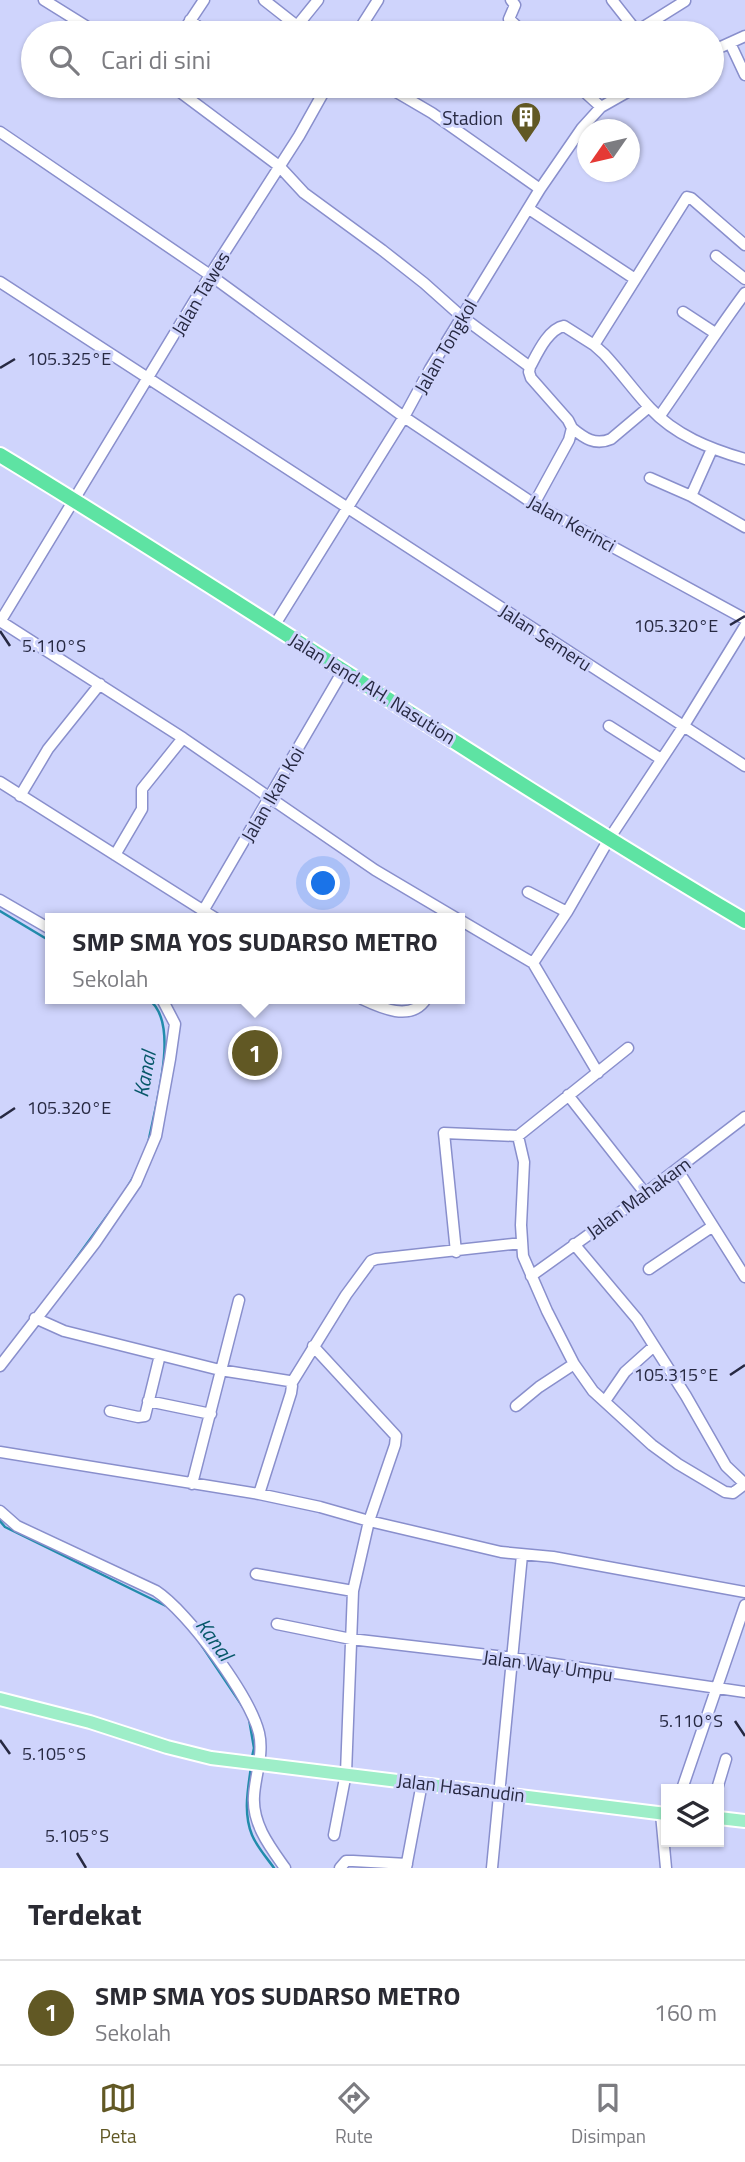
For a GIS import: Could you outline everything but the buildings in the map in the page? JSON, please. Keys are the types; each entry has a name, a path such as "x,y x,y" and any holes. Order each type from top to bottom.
{"highway":[{"name":"Jalan Jend. AH. Nasution","path":"0,455 344,669 609,839 745,921"}],"main road":[{"name":"Jalan Hasanudin","path":"0,1699 190,1753 661,1814"},
{"path":"724,1819 745,1821"}],"street":[{"path":"44,0 78,21"},
{"path":"190,20 204,0"},
{"path":"264,0 291,21"},
{"path":"307,21 318,0"},
{"path":"365,21 378,0"},
{"path":"511,21 509,19 514,5 512,0"},
{"path":"612,0 628,21"},
{"path":"654,21 685,1"},
{"path":"724,46 745,36"},
{"path":"730,43 745,75"},
{"path":"188,98 279,166 304,193 530,367"},
{"name":"Jalan Tawes","path":"0,621 209,275 299,136 320,98"},
{"path":"406,98 540,189"},
{"path":"591,98 601,107"},
{"name":"Jalan Tongkol","path":"274,626 404,417 461,316 540,189 582,128 601,107 617,98"},
{"name":"Jalan Kerinci","path":"0,132 209,275 404,417 534,504 745,619"},
{"path":"594,345 688,197 745,245"},
{"path":"529,209 635,279"},
{"path":"716,256 745,279"},
{"name":"Jalan Semeru","path":"0,282 745,766"},
{"path":"659,417 745,293"},
{"path":"683,312 715,333"},
{"path":"649,407 611,439 604,442 592,441 572,428 528,372 551,335 560,326 564,326 594,345 659,417 689,438 712,449 745,459"},
{"path":"534,504 569,440 572,428"},
{"path":"691,496 712,449"},
{"path":"650,478 691,496 745,527"},
{"path":"0,621 183,738 375,870 444,913"},
{"path":"533,963 745,626"},
{"name":"Jalan Ikan Koi","path":"202,913 344,669"},
{"path":"20,796 48,750 100,684"},
{"path":"609,726 661,759"},
{"path":"115,855 142,809 142,789 183,738"},
{"path":"0,782 115,855 198,913"},
{"path":"528,892 567,912"},
{"path":"0,900 45,926"},
{"path":"465,925 533,963 598,1073"},
{"path":"0,1366 136,1183 156,1136 170,1059 175,1024 165,1004"},
{"path":"373,1004 396,1012 420,1007 422,1004"},
{"path":"456,1252 444,1133 518,1136 628,1048"},
{"path":"568,1095 645,1193"},
{"name":"Jalan Mahakam","path":"531,1276 745,1116"},
{"path":"518,1136 524,1162 523,1256 573,1364 593,1391 652,1445 718,1489 732,1493 745,1484 726,1466 654,1346 621,1298 575,1244"},
{"path":"677,1169 745,1277"},
{"path":"649,1269 713,1226"},
{"path":"259,1494 291,1393 291,1384 346,1295 371,1261 522,1243"},
{"path":"192,1483 239,1300"},
{"path":"35,1318 64,1331 220,1370 287,1380 291,1384"},
{"path":"313,1346 396,1436 396,1445 369,1521 353,1591 345,1773 334,1835"},
{"path":"605,1401 625,1372 654,1346"},
{"path":"110,1411 141,1418 145,1416 160,1355"},
{"path":"516,1406 573,1364"},
{"path":"148,1401 211,1414"},
{"path":"0,1452 259,1494 522,1555 553,1557 745,1592"},
{"path":"0,1511 17,1527 156,1591 168,1599 192,1625 246,1704 259,1733 252,1763 253,1798 262,1833 285,1868"},
{"path":"492,1868 522,1555"},
{"path":"256,1574 353,1591"},
{"path":"684,1784 745,1605"},
{"name":"Jalan Way Umpu","path":"277,1624 351,1639 513,1658 745,1692"},
{"path":"718,1784 726,1759"},
{"path":"340,1868 346,1861 406,1866 422,1783"},
{"path":"665,1847 666,1868"}],"waterway":[{"name":"Kanal","path":"0,911 45,938"},
{"name":"Kanal","path":"148,1144 160,1089 165,1046 163,1026 158,1010 153,1004"},
{"name":"Kanal","path":"127,1188 134,1176"},
{"name":"Kanal","path":"59,1282 115,1205"},
{"name":"Kanal","path":"0,1521 5,1527 168,1607"},
{"name":"Kanal","path":"198,1640 243,1707"},
{"name":"Kanal","path":"249,1719 254,1748 252,1757"},
{"name":"Kanal","path":"251,1767 247,1801 249,1827 274,1868"}],"place":[{"name":"Stadion","path":"526,144"},
{"name":"SMP SMA YOS SUDARSO METRO","path":"255,1053"}]}
